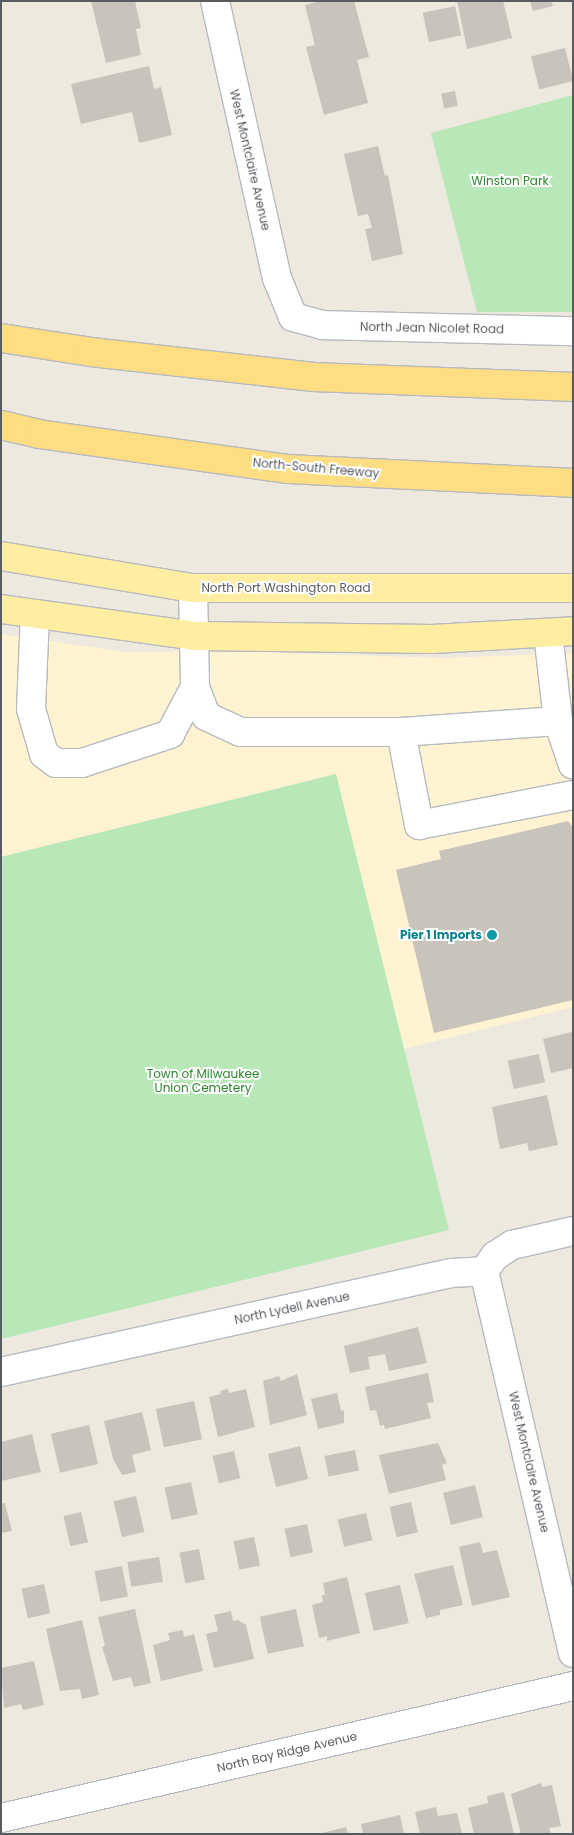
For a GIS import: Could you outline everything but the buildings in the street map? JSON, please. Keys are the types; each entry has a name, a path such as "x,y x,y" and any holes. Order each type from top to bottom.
{"highway":[{"path":"1,338 91,352 314,377 573,387"},
{"name":"North-South Freeway","path":"1,425 39,434 287,469 573,483"}],"main road":[{"name":"North Port Washington Road","path":"1,556 194,588 573,588"},
{"path":"1,609 195,636 432,640 560,632"}],"street":[{"name":"West Montclaire Avenue","path":"214,1 277,278 293,317"},
{"name":"North Jean Nicolet Road","path":"293,317 322,325 573,331"},
{"path":"194,588 196,686 206,716 241,732 401,732 558,721"},
{"path":"36,614 31,709 44,754 56,764 82,763 170,734 196,686"},
{"path":"560,632 558,721 573,766"},
{"path":"401,732 419,825 573,795"},
{"path":"484,1271 495,1256 512,1245 573,1231"},
{"name":"West Montclaire Avenue","path":"484,1271 573,1653"},
{"name":"North Lydell Avenue","path":"1,1372 451,1273 484,1271"},
{"name":"North Bay Ridge Avenue","path":"1,1818 573,1686"}],"shaded area":[{"path":"1,634 126,652 221,651 442,658 573,653 573,1007 403,1049 336,774 1,857"}],"green space":[{"name":"Winston Park","path":"573,95 573,312 477,312 431,133"},
{"name":"Town of Milwaukee Union Cemetery","path":"336,774 449,1230 1,1339 1,857"}],"place":[{"name":"Pier 1 Imports","path":"492,935"}]}
